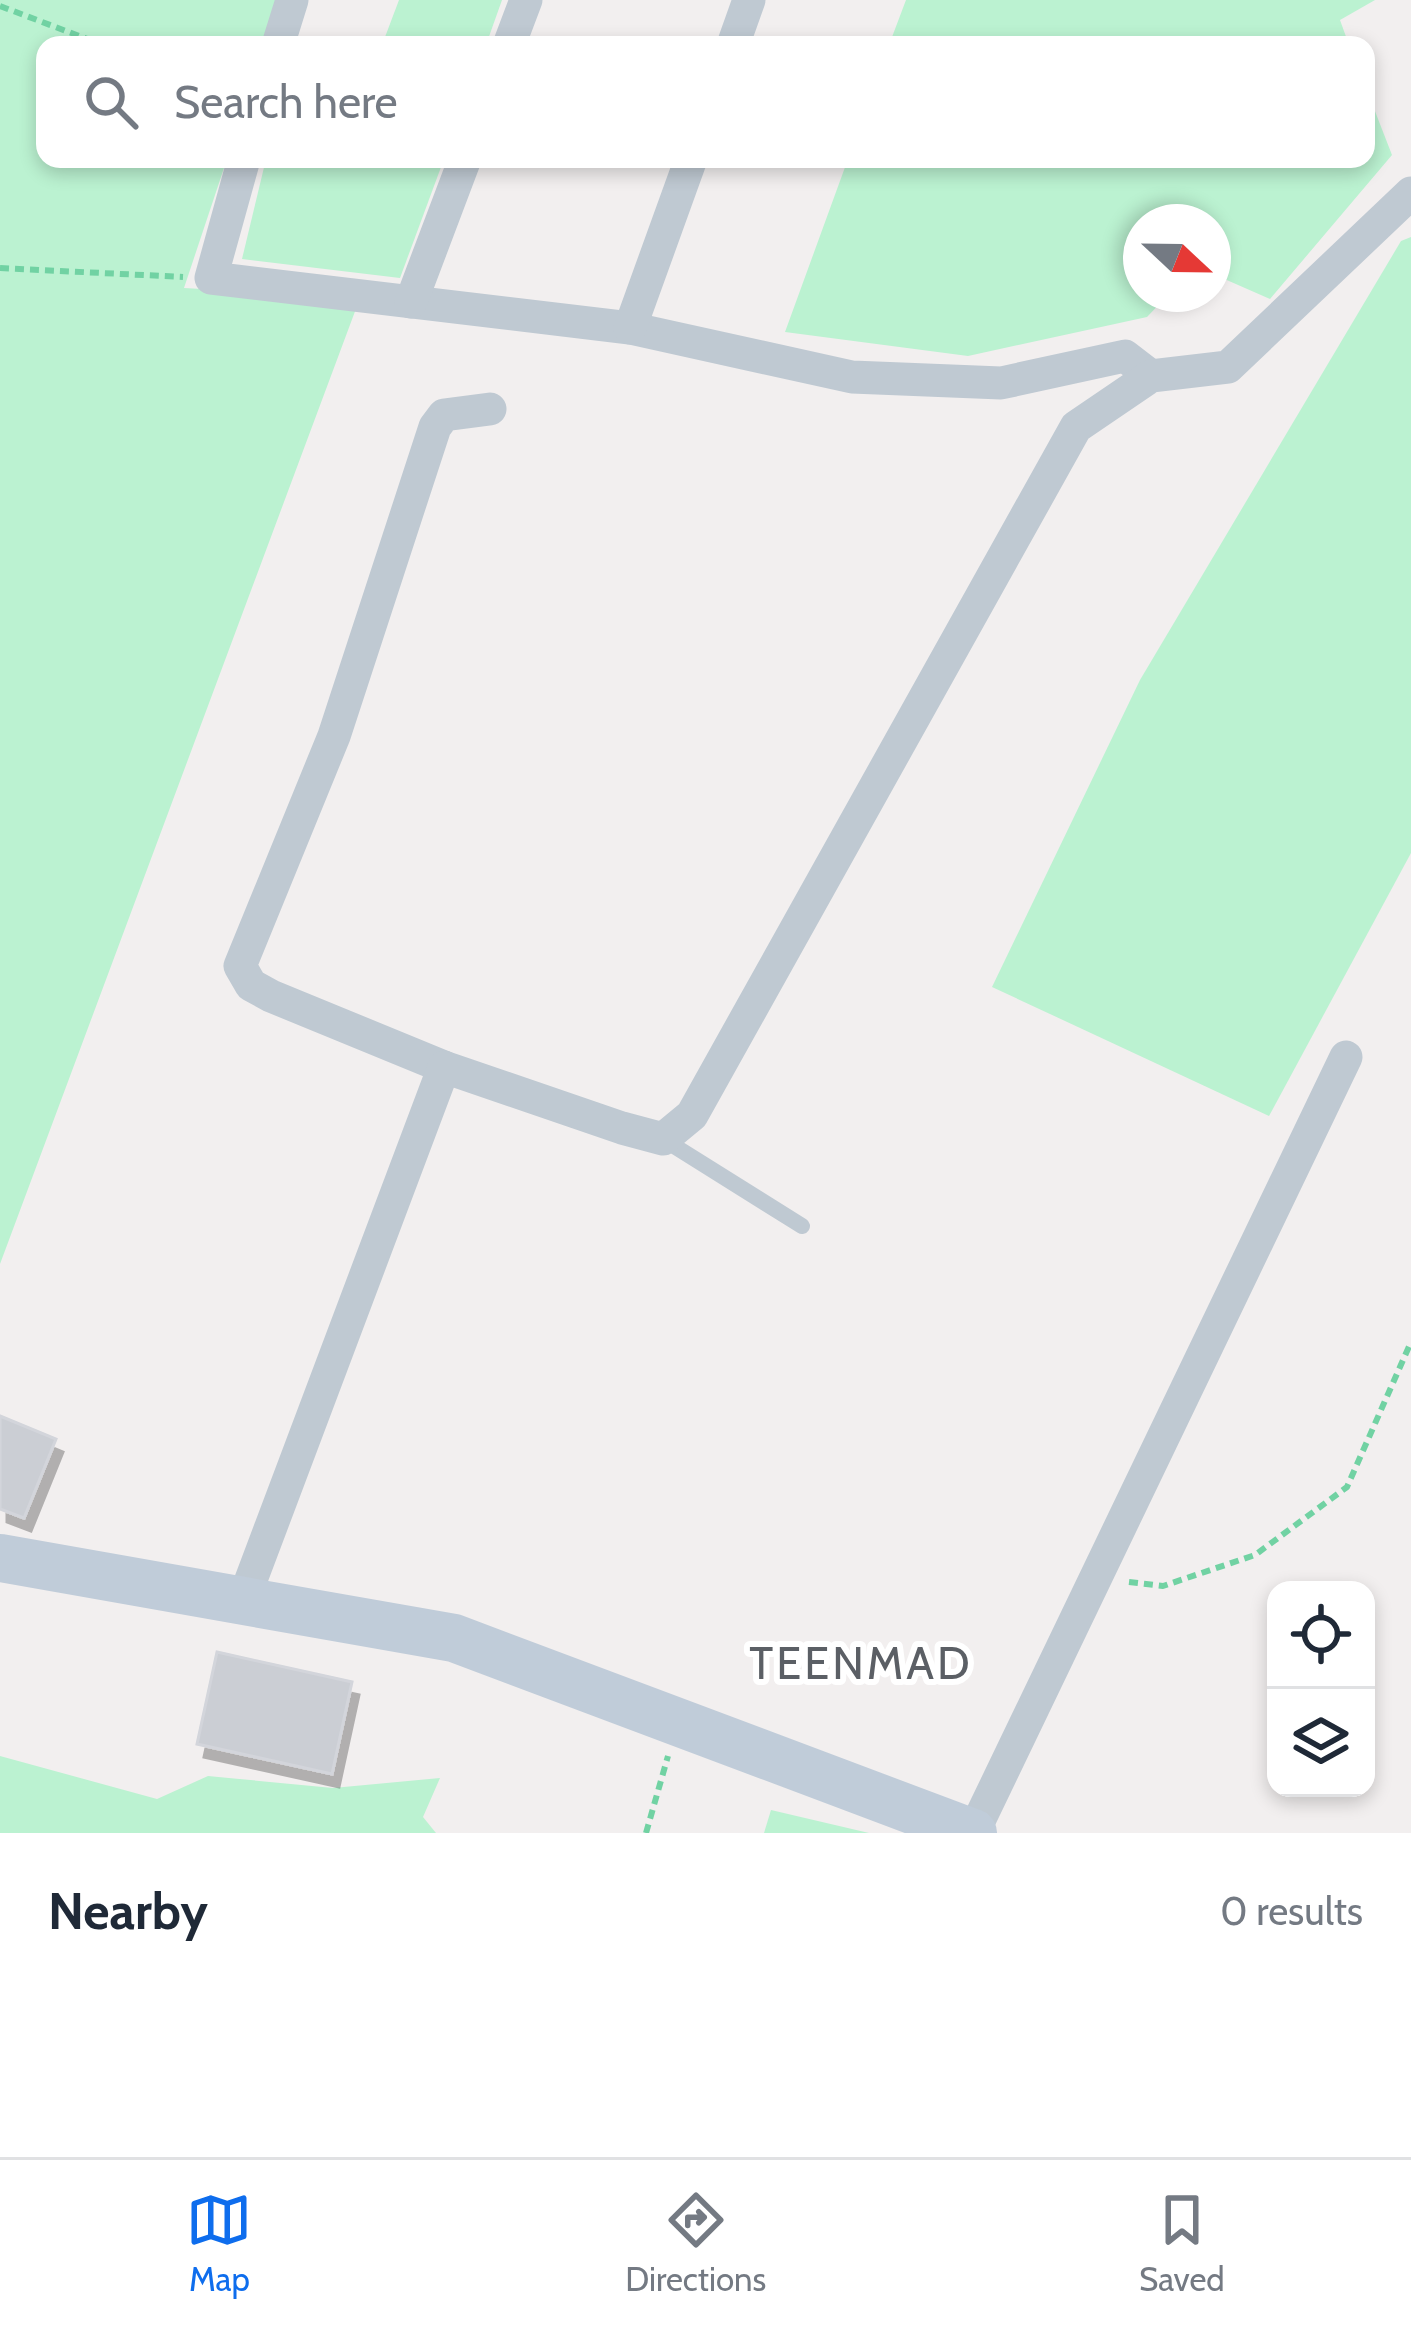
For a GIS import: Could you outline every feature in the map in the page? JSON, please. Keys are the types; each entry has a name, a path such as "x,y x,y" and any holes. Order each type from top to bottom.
{"street":[{"path":"281,36 292,0"},
{"path":"512,36 526,0"},
{"path":"736,36 749,0"},
{"path":"242,168 211,278 630,328 852,376 1000,382 1125,356 1151,376"},
{"path":"411,302 462,168"},
{"path":"630,328 689,168"},
{"path":"490,409 444,415 435,427 334,736 240,966 251,985 272,996 444,1067 663,1139 692,1115 1076,427 1151,376 1228,368 1411,193"},
{"path":"0,1558 454,1638 973,1833 1346,1057"},
{"path":"243,1600 444,1067"}],"lane":[{"path":"663,1139 802,1226"}],"path":[{"path":"0,6 80,36"},
{"path":"0,268 211,278"},
{"path":"1096,1577 1163,1586 1255,1555 1346,1487 1411,1342"},
{"path":"646,1833 678,1722"}],"green space":[{"path":"0,0 280,0 268,36 36,36 36,168 224,168 184,288 360,298 0,1264"},
{"path":"399,0 502,0 489,36 385,36"},
{"path":"906,0 1375,0 1340,20 1346,36 892,36"},
{"path":"1375,111 1392,155 1270,299 1231,282 1231,204 1123,204 1123,312 1152,312 1147,317 968,356 785,332 845,168 1375,168"},
{"path":"264,168 441,168 400,278 242,259"},
{"path":"1411,237 1411,853 1269,1116 992,987 1140,680 1401,241"},
{"path":"0,1756 157,1799 208,1776 333,1788 440,1778 423,1817 436,1833 0,1833"},
{"path":"771,1810 869,1833 764,1833"}],"building":[{"path":"0,1416 56,1439 24,1518 0,1509"},
{"path":"217,1652 352,1682 332,1774 197,1744"}],"district":[{"name":"TEENMAD","path":"861,1663"}]}
